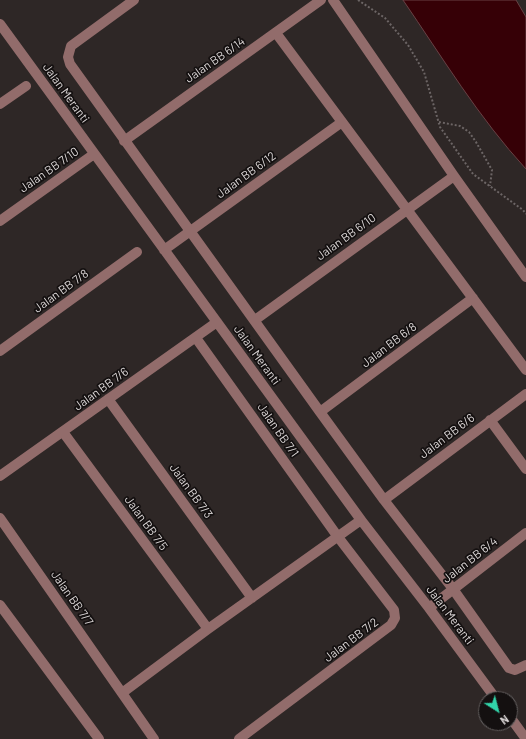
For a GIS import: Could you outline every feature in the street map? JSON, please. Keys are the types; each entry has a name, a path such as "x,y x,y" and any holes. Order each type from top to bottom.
{"street":[{"path":"134,0 71,46 68,57 70,64 320,412 384,500 453,589 509,668 515,670 523,667"},
{"name":"Jalan BB 6/14","path":"124,141 321,0"},
{"path":"333,0 454,176 526,277"},
{"name":"Jalan Meranti","path":"0,24 361,520 429,608 490,691"},
{"path":"276,33 526,370"},
{"path":"0,104 26,86"},
{"name":"Jalan BB 6/12","path":"164,250 342,122"},
{"name":"Jalan BB 7/10","path":"0,221 94,154"},
{"name":"Jalan BB 6/10","path":"254,320 454,176"},
{"name":"Jalan BB 7/8","path":"0,351 137,252"},
{"name":"Jalan BB 6/8","path":"320,412 473,298"},
{"name":"Jalan BB 7/6","path":"0,476 217,322"},
{"name":"Jalan BB 7/1","path":"196,338 338,537"},
{"name":"Jalan BB 6/6","path":"384,500 526,394"},
{"name":"Jalan BB 7/3","path":"108,399 252,598"},
{"path":"490,420 526,469"},
{"name":"Jalan BB 7/5","path":"64,432 208,628"},
{"name":"Jalan BB 7/7","path":"0,518 154,739"},
{"path":"122,693 208,628 361,520"},
{"name":"Jalan BB 6/4","path":"429,608 526,533"},
{"name":"Jalan BB 7/2","path":"239,739 391,625 394,618 394,610 338,537"},
{"path":"0,605 99,739"},
{"path":"518,728 526,739"}],"path":[{"path":"358,0 385,18 408,45 424,72 440,127 473,174 526,214"},
{"path":"439,122 460,126 469,132 492,170 490,186"}],"shaded area":[{"path":"403,0 516,0 526,17 526,169 492,129"}]}
